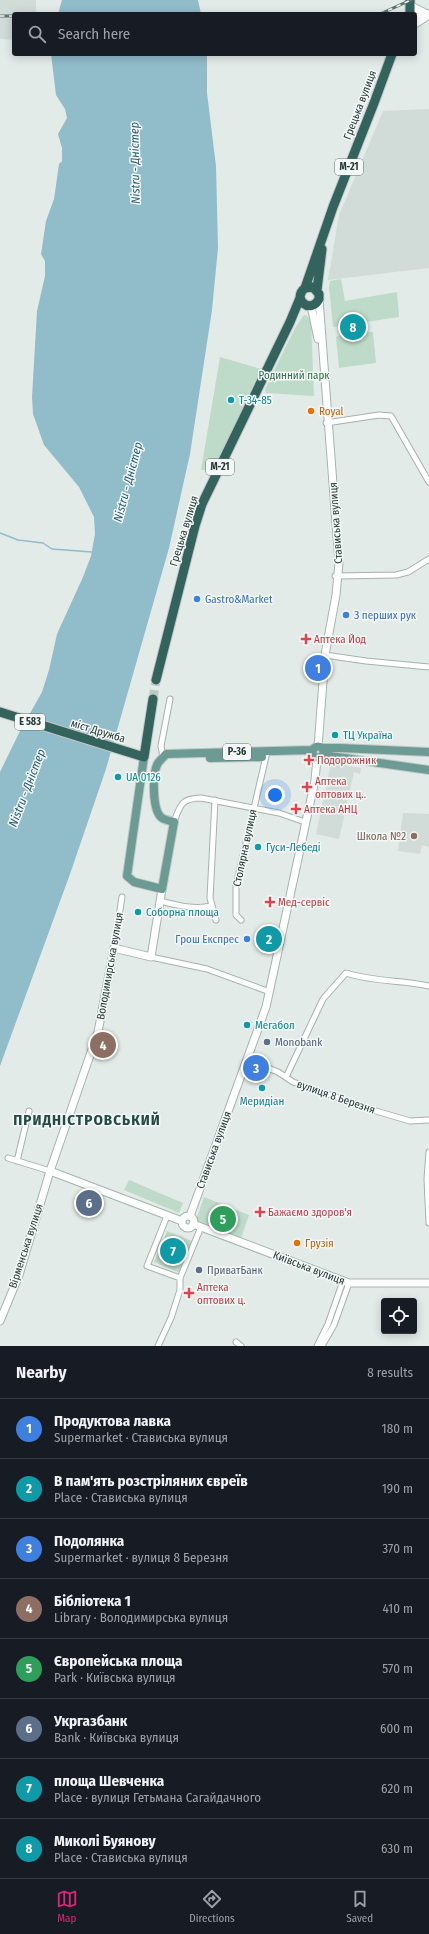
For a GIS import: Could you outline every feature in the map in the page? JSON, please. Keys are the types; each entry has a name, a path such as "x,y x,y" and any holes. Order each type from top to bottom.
{"highway":[{"name":"Грецька вулиця","path":"305,288 391,56"},
{"name":"Грецька вулиця","path":"318,294 325,232"},
{"path":"305,288 313,287 318,294"},
{"name":"М-21","path":"300,298 302,290 305,288"},
{"name":"М-21","path":"310,306 318,302 318,294"},
{"name":"Грецька вулиця","path":"156,680 195,526 202,504 290,322 300,298"},
{"path":"300,298 303,304 310,306"},
{"name":"Грецька вулиця","path":"290,322 310,306"},
{"path":"144,757 153,699"},
{"name":"міст Дружба","path":"0,712 144,757"}],"main road":[{"path":"410,7 429,15"},
{"path":"417,18 429,15"},
{"path":"417,23 429,15"},
{"name":"Стависька вулиця","path":"190,1216 248,1060 270,992 315,780 324,655 337,576 318,294"},
{"name":"Стависька вулиця","path":"310,306 317,326 327,423"},
{"name":"Стависька вулиця","path":"317,752 322,654 337,576"},
{"name":"Р-36","path":"163,758 166,754 177,752 266,754 317,752 340,748 429,752"},
{"name":"Р-36","path":"317,752 429,770"},
{"path":"144,757 127,872 130,880 162,889"},
{"path":"114,948 151,957 174,822 162,818 157,813 155,804 155,778 158,764 163,758"},
{"name":"Володимирська вулиця","path":"50,1171 98,1032 114,948"},
{"path":"50,1171 167,1216 182,1220"},
{"name":"Вірменська вулиця","path":"0,1321 19,1274 50,1171"},
{"path":"186,1216 190,1216 194,1220 194,1224 187,1228 182,1224 182,1220 186,1216"},
{"name":"Київська вулиця","path":"194,1224 346,1282 429,1283"}],"street":[{"path":"327,423 379,415 391,416 429,482"},
{"path":"337,576 396,575 408,572 429,559"},
{"path":"324,655 366,661 429,666"},
{"path":"163,758 161,746 170,699"},
{"name":"Столярна вулиця","path":"241,920 236,915 236,886 266,754"},
{"path":"174,822 178,809 189,798 215,800 280,813 305,822"},
{"path":"215,800 210,892 211,906 216,920"},
{"name":"Володимирська вулиця","path":"114,948 122,897"},
{"path":"160,901 179,906 205,908 211,906"},
{"path":"151,957 207,969 270,992"},
{"path":"286,1078 323,999 346,973 390,982 398,981 429,986"},
{"name":"вулиця 8 Березня","path":"248,1060 278,1072 293,1082 410,1121 429,1120"},
{"path":"17,1161 29,1111"},
{"path":"429,1152 427,1179 429,1223"},
{"path":"8,1158 50,1171"},
{"path":"167,1216 147,1266 180,1278"},
{"path":"158,1346 171,1318 180,1290 180,1278 201,1227"},
{"path":"322,1346 346,1282"},
{"path":"317,1346 331,1324"}],"shaded area":[{"path":"0,0 36,0 36,12 12,12 12,40 0,39"},
{"path":"429,109 429,268 328,280 339,215 383,111"},
{"path":"331,763 361,768 360,774 354,772 339,839 316,834"},
{"name":"Школа №2","path":"403,813 429,814 429,847 422,845 420,854 398,851"}],"green space":[{"path":"341,279 345,301 397,292 399,317 333,327 329,287 330,281"},
{"name":"Родинний парк","path":"304,315 307,316 311,322 314,396 266,393 265,390 268,383 295,328"},
{"path":"373,332 376,363 339,368 336,337 346,333"},
{"path":"220,357 261,369 214,470 201,470"},
{"path":"129,1180 183,1203 179,1213 124,1190"},
{"path":"204,1197 249,1215 241,1238 198,1221 197,1217"},
{"path":"167,1231 192,1241 180,1273 154,1262"}],"water":[{"path":"62,0 198,0 201,12 59,12"},
{"name":"Nistru - Дністер","path":"51,56 207,56 207,93 216,166 218,248 212,310 190,454 169,548 106,769 70,874 0,1066 0,772 19,733 42,692 49,670 57,634 91,556 95,534 94,517 79,487 44,445 33,414 32,397 37,311 45,276 45,261 41,254 46,221 54,199 59,164 62,161 62,148 58,134 67,118 65,109 56,95"}],"waterway":[{"path":"0,533 18,540 43,543 52,549 92,552"}],"tunnel":[{"path":"153,699 156,680"}],"railway":[{"path":"384,12 411,0"},
{"path":"0,16 12,16"}],"place":[{"name":"Миколі Буянову","path":"353,327"},
{"name":"Т-34-85","path":"231,400"},
{"name":"Royal","path":"311,411"},
{"name":"Gastro&Market","path":"197,599"},
{"name":"З перших рук","path":"346,615"},
{"name":"Аптека Йод","path":"306,639"},
{"name":"Продуктова лавка","path":"318,668"},
{"name":"ТЦ Україна","path":"335,735"},
{"name":"Подорожник","path":"309,760"},
{"name":"UA 0126","path":"118,777"},
{"name":"Аптека оптових ц..","path":"307,787"},
{"name":"Аптека АНЦ","path":"296,809"},
{"name":"Школа №2","path":"414,836"},
{"name":"Гуси-Лебеді","path":"258,847"},
{"name":"Мед-cервіс","path":"270,902"},
{"name":"Соборна площа","path":"138,912"},
{"name":"Грош Експрес","path":"247,939"},
{"name":"В пам'ять розстріляних євреїв","path":"269,939"},
{"name":"Мегабол","path":"247,1025"},
{"name":"Monobank","path":"267,1042"},
{"name":"Бібліотека 1","path":"103,1045"},
{"name":"Подолянка","path":"256,1068"},
{"name":"Меридіан","path":"262,1088"},
{"name":"Укргазбанк","path":"89,1203"},
{"name":"Бажаємо здоров'я","path":"260,1212"},
{"name":"Європейська площа","path":"223,1219"},
{"name":"Грузія","path":"297,1243"},
{"name":"площа Шевченка","path":"173,1251"},
{"name":"ПриватБанк","path":"199,1270"},
{"name":"Аптека оптових ц.","path":"189,1293"}],"district":[{"name":"ПРИДНІСТРОВСЬКИЙ","path":"87,1120"}]}
